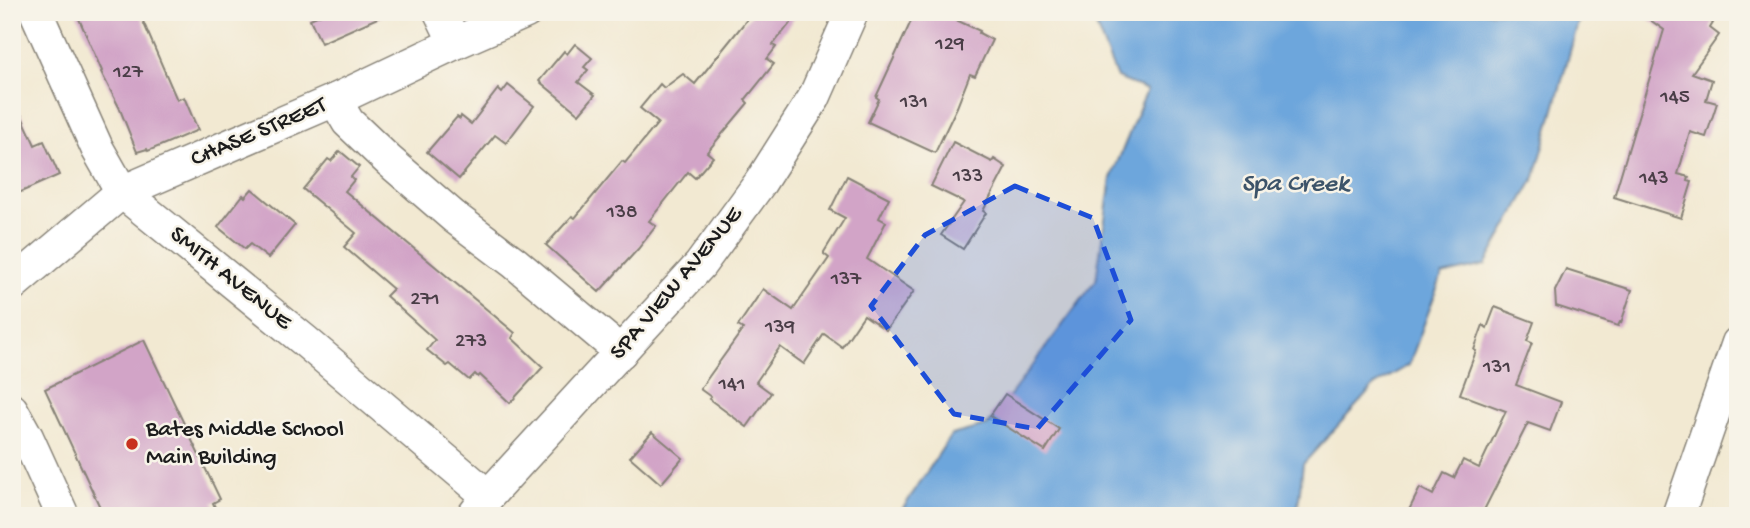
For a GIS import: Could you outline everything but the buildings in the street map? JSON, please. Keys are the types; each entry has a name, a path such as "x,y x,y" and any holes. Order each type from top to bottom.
{"street":[{"name":"SMITH AVENUE","path":"36,12 97,148 122,192 305,341 481,506"},
{"path":"440,12 455,43"},
{"name":"CHASE STREET","path":"12,285 122,192 335,100 526,12"},
{"name":"SPA VIEW AVENUE","path":"481,506 700,265 760,183 814,98 852,12"},
{"path":"335,100 348,122 388,160 621,352"},
{"path":"1678,516 1738,342"},
{"path":"17,431 63,516"}],"highlighted area":[{"path":"1015,186 1093,218 1131,320 1037,429 954,414 871,306 925,235"}],"water":[{"name":"Spa Creek","path":"1104,12 1581,12 1535,177 1485,265 1442,275 1409,365 1374,386 1303,464 1297,516 898,516 951,435 988,425 1096,280 1111,178 1147,90 1117,78 1096,26"}],"place":[{"name":"Bates Middle School Main Building","path":"132,444"}]}
